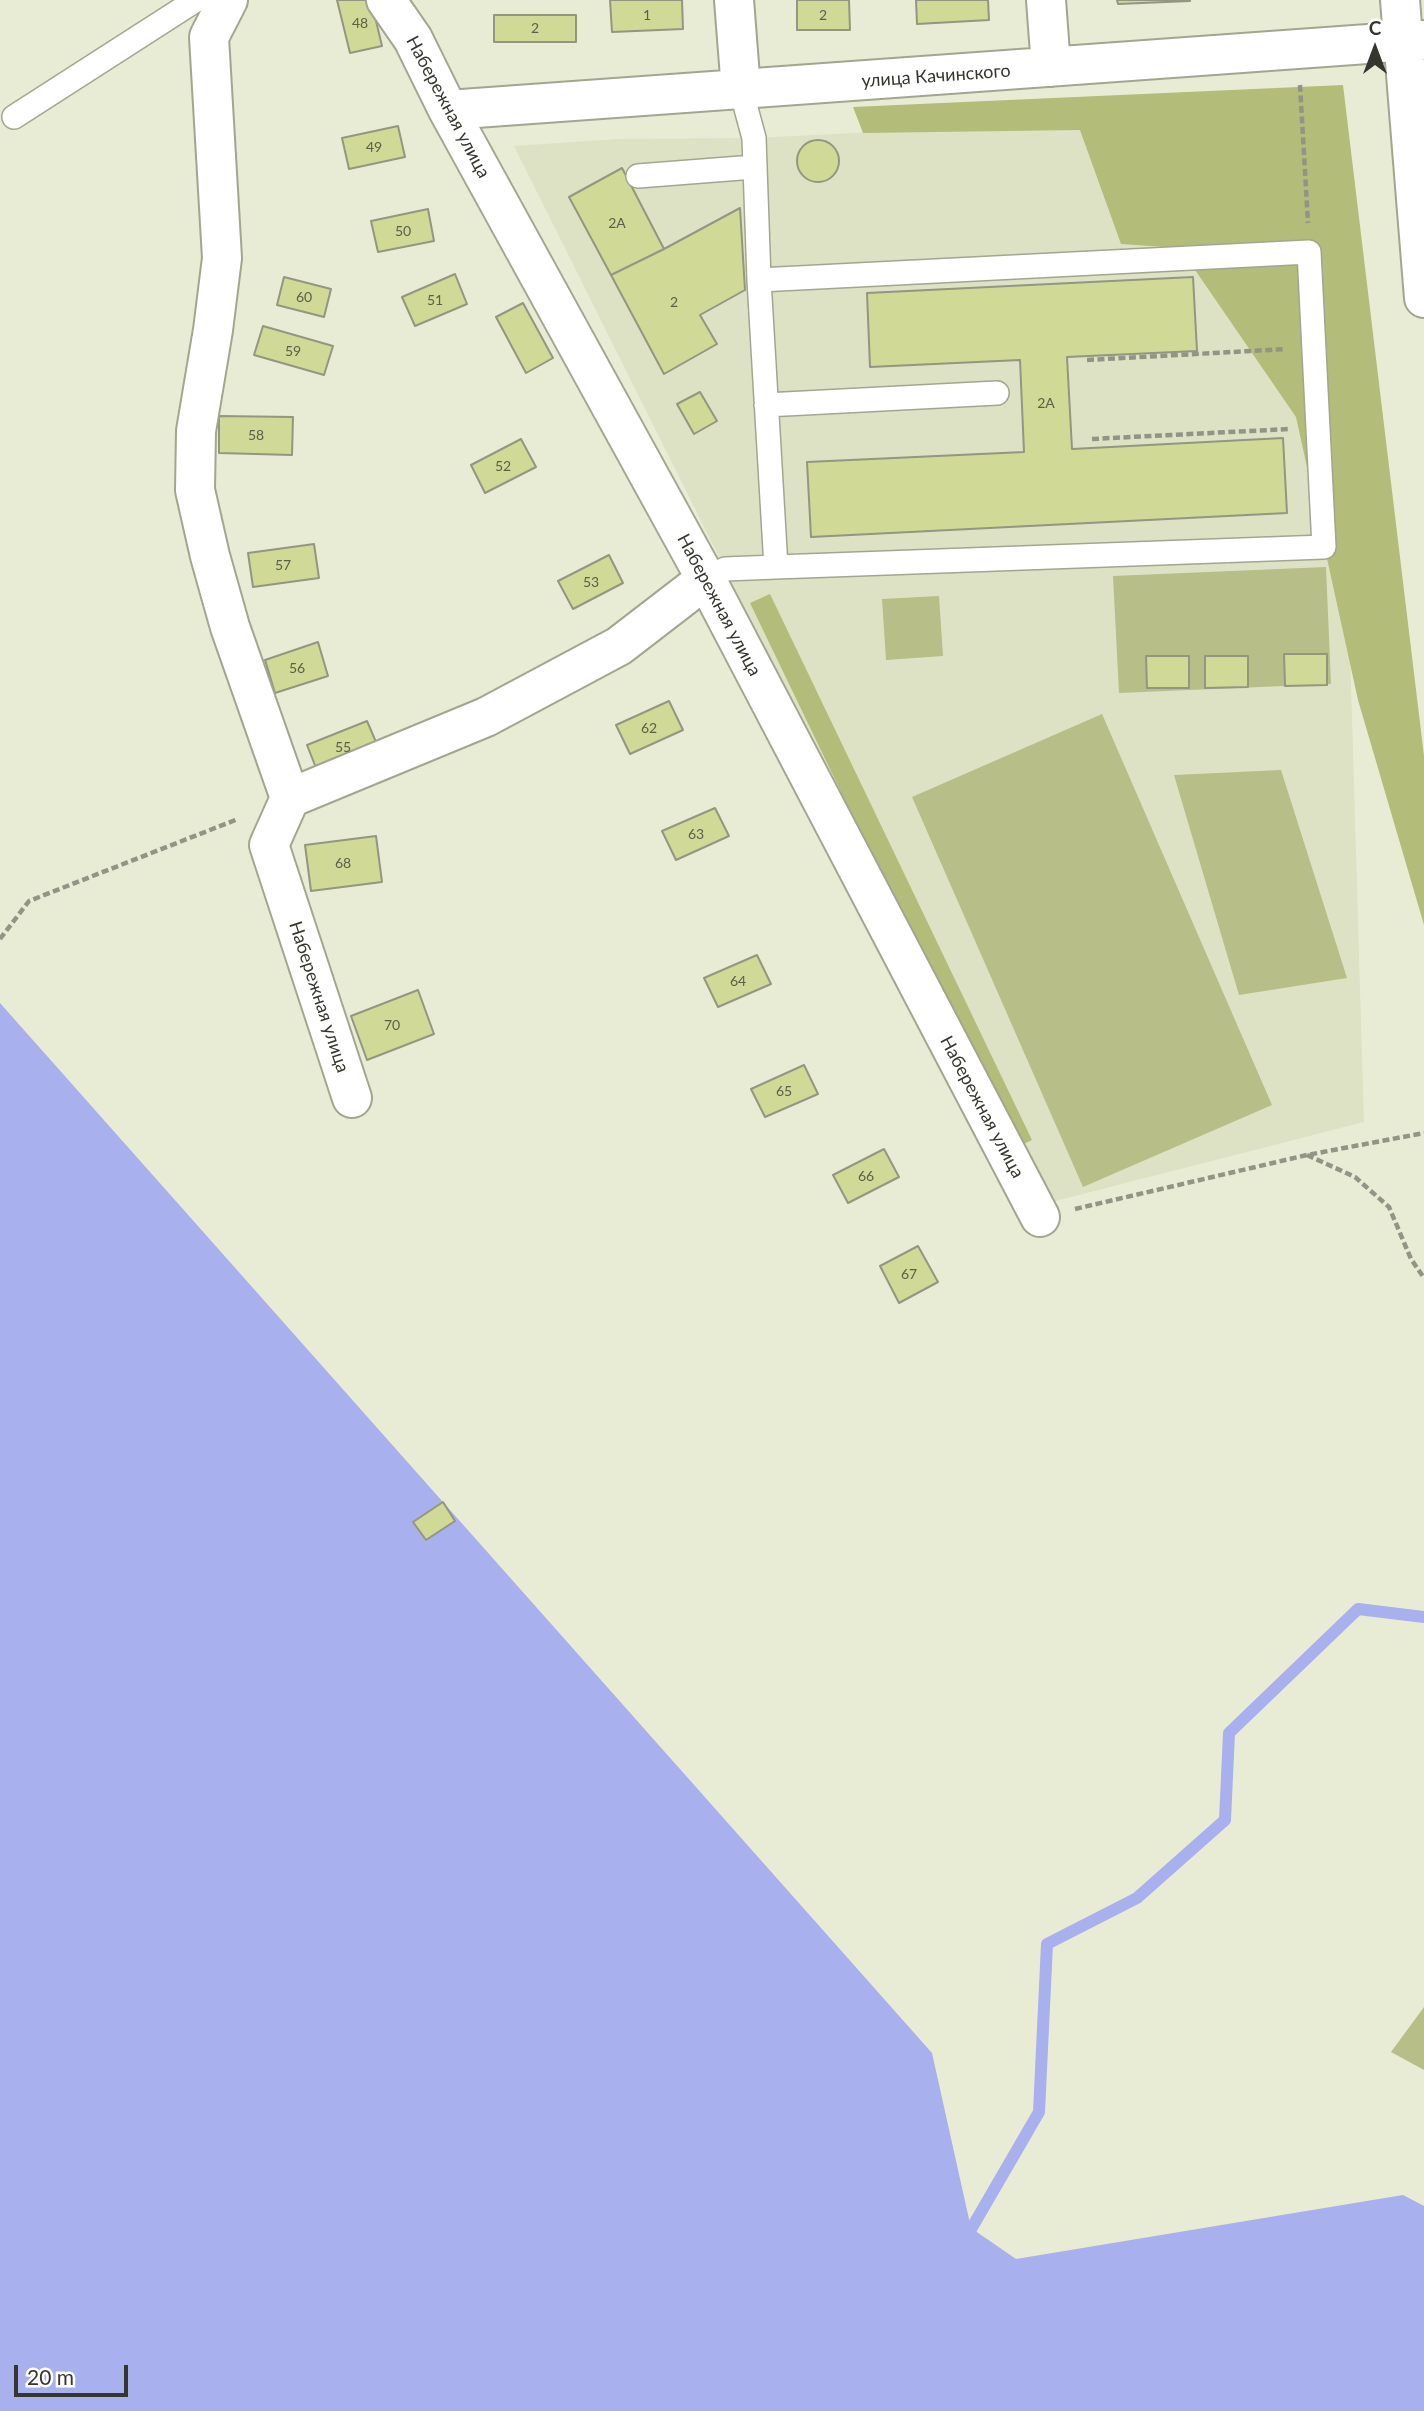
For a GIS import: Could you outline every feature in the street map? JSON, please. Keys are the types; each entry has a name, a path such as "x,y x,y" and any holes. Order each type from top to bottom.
{"street":[{"path":"228,0 209,37 222,258 196,431 195,490 230,627 290,798 486,717 619,646 706,579"},
{"name":"Набережная улица","path":"386,0 413,39 448,110 706,579 1040,1217"},
{"path":"411,0 413,39"},
{"path":"734,0 741,90"},
{"path":"1046,0 1051,67"},
{"path":"1401,0 1414,41 1424,298"},
{"name":"улица Качинского","path":"448,110 1414,41"},
{"name":"Набережная улица","path":"290,798 269,845 352,1098"}],"lane":[{"path":"14,117 196,0"},
{"path":"741,90 754,138 759,280 776,567"},
{"path":"638,176 754,167"},
{"path":"706,579 725,569 1040,567 1324,547 1309,252 759,280"},
{"path":"766,405 998,393"}],"path":[{"path":"1302,111 1309,252"},
{"path":"1087,360 1314,347"},
{"path":"1092,439 1318,428"},
{"path":"0,939 29,901 290,798"},
{"path":"1040,1217 1307,1155 1424,1133"},
{"path":"1307,1155 1355,1177 1389,1207 1411,1259 1424,1278"}],"shaded area":[{"path":"1334,109 1364,1122 1032,1207 725,569 514,146 618,139 754,138"}],"green space":[{"path":"1343,85 1424,756 1424,925 1358,700 1296,417 1180,248 1121,244 1080,130 863,133 853,107"},
{"path":"1326,567 1331,684 1119,693 1113,576"},
{"path":"770,594 1032,1140 1013,1149 750,603"},
{"path":"939,596 943,656 886,660 882,599"},
{"path":"1102,714 1272,1105 1083,1187 912,797"},
{"path":"1281,770 1347,978 1239,995 1174,775"},
{"path":"1424,2007 1424,2070 1391,2052"}],"water":[{"path":"0,1003 932,2053 971,2228 1016,2259 1403,2195 1424,2206 1424,2411 0,2411"}],"building":[{"path":"337,0 371,0 382,46 350,53"},
{"path":"610,0 682,0 683,29 612,32"},
{"path":"797,0 849,0 850,30 797,30"},
{"path":"916,0 988,0 989,20 917,24"},
{"path":"1117,0 1190,0 1190,1 1118,4"},
{"path":"494,15 576,15 576,42 494,42"},
{"path":"398,126 405,157 349,169 342,138"},
{"path":"818,140 833,146 839,161 833,176 818,182 803,176 797,161 803,146"},
{"path":"622,168 664,249 611,275 569,197"},
{"path":"740,208 745,290 700,315 717,344 664,374 611,275"},
{"path":"428,209 434,241 378,252 371,221"},
{"path":"455,274 467,304 415,326 402,297"},
{"path":"284,277 331,289 324,317 277,305"},
{"path":"1193,277 1197,351 1067,357 1072,449 1283,438 1287,513 811,537 807,462 1024,452 1020,360 870,367 867,293"},
{"path":"523,303 553,358 526,373 496,317"},
{"path":"263,326 333,346 324,375 254,355"},
{"path":"700,392 717,421 694,434 677,404"},
{"path":"219,416 293,417 292,455 219,453"},
{"path":"521,439 536,467 485,493 471,465"},
{"path":"314,544 319,578 253,587 248,553"},
{"path":"609,555 623,583 573,609 558,581"},
{"path":"318,642 328,676 275,693 265,660"},
{"path":"1284,654 1327,654 1327,685 1285,686"},
{"path":"1146,656 1189,656 1189,688 1147,688"},
{"path":"1205,656 1248,656 1248,687 1205,688"},
{"path":"669,701 683,730 630,754 616,725"},
{"path":"367,721 379,749 318,773 307,745"},
{"path":"715,808 729,836 676,860 662,831"},
{"path":"376,836 382,882 311,891 305,845"},
{"path":"757,955 771,984 718,1007 704,978"},
{"path":"418,990 434,1034 367,1060 351,1016"},
{"path":"804,1065 818,1094 765,1117 751,1089"},
{"path":"884,1149 899,1177 848,1203 833,1175"},
{"path":"918,1246 938,1282 899,1303 880,1266"},
{"path":"443,1502 455,1521 426,1540 413,1522"}],"waterway":[{"path":"963,2243 1039,2112 1047,1944 1137,1898 1225,1820 1229,1733 1358,1609 1424,1617"}]}
